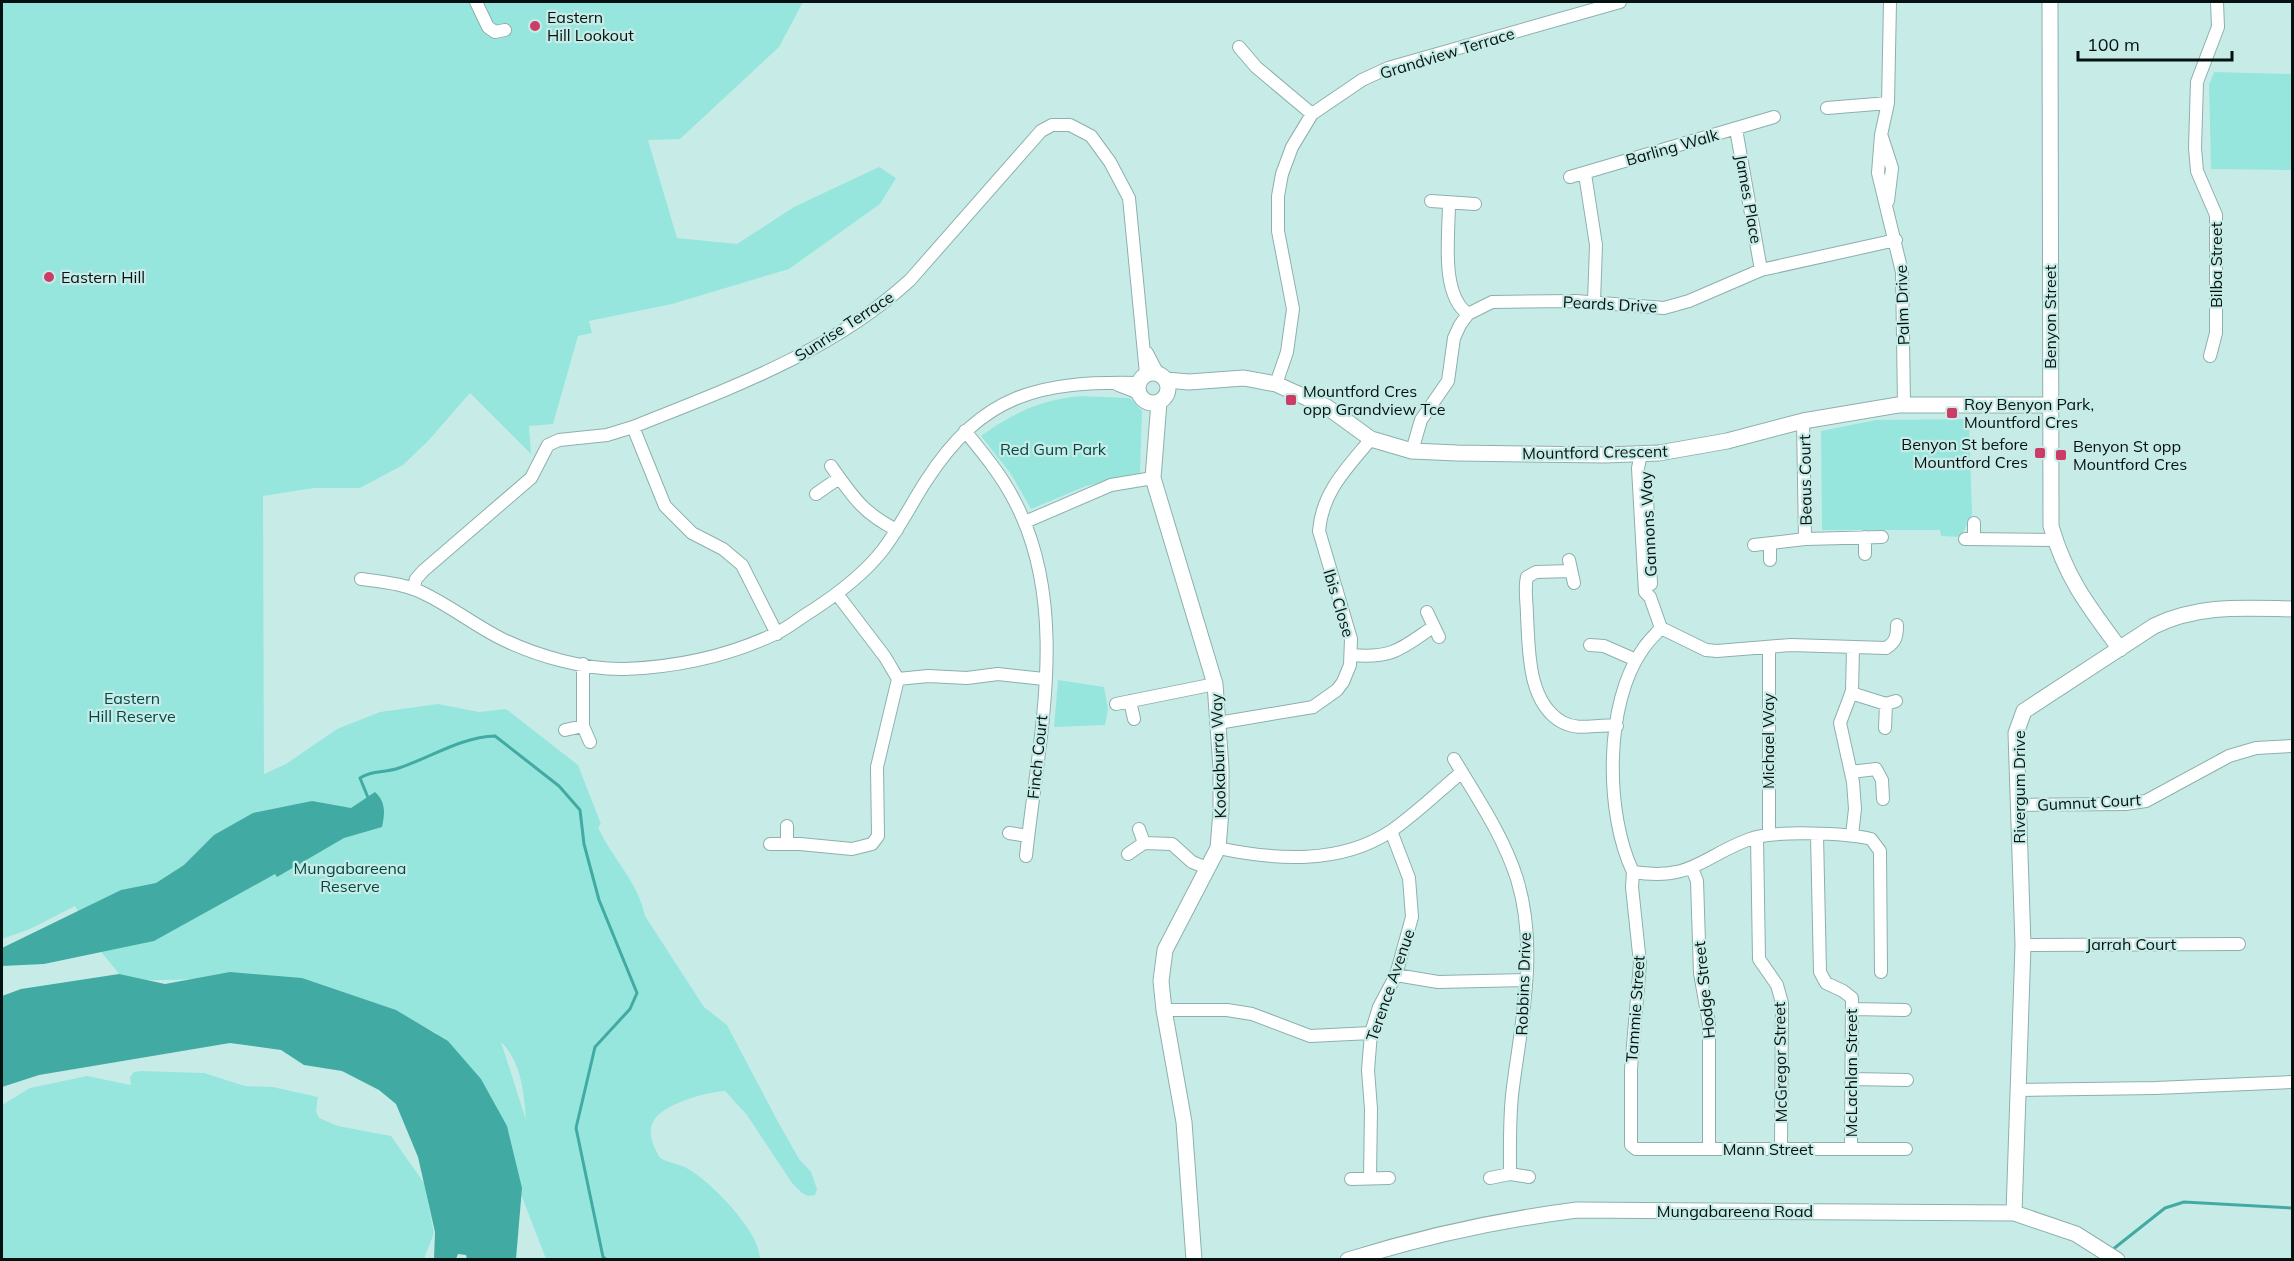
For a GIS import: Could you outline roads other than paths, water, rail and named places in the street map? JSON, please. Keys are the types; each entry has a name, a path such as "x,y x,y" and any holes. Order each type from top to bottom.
{"street":[{"path":"476,2 488,27 495,32 505,30"},
{"name":"Grandview Terrace","path":"1276,384 1287,352 1293,309 1278,231 1278,196 1292,147 1312,114 1362,80 1388,68 1620,2"},
{"name":"Palm Drive","path":"1890,2 1888,103 1881,135 1878,173 1902,272 1904,404"},
{"name":"Benyon Street","path":"2050,2 2049,495 2051,526 2073,584 2120,649"},
{"name":"Bilba Street","path":"2210,356 2216,333 2217,223 2216,215 2197,171 2196,104 2197,82 2217,27 2217,2"},
{"path":"1239,48 1256,67 1312,114"},
{"path":"1827,108 1888,103"},
{"name":"Barling Walk","path":"1570,177 1774,117"},
{"name":"Sunrise Terrace","path":"413,589 416,579 430,565 531,478 548,445 559,440 607,435 633,427 803,356 886,302 910,280 1041,131 1052,125 1077,126 1091,136 1110,162 1129,198 1146,350 1153,387"},
{"name":"James Place","path":"1736,129 1761,270"},
{"path":"1585,174 1596,244 1594,302"},
{"path":"1431,201 1475,204"},
{"path":"1412,451 1421,420 1448,381 1454,338 1468,314 1456,302 1449,281 1449,203"},
{"name":"Peards Drive","path":"1468,314 1501,300 1594,302 1648,308 1671,307 1761,270 1896,240"},
{"name":"Mountford Crescent","path":"361,579 388,582 413,589 426,594 503,639 537,652 583,664 622,669 671,666 725,653 777,634 837,594 876,559 897,530 944,454 965,431 991,410 1032,391 1059,384 1112,382 1153,387 1244,378 1276,384 1327,407 1371,439 1412,451 1504,454 1672,452 1727,441 1803,421 1904,404 2050,405"},
{"name":"Kookaburra Way","path":"1153,387 1155,427 1153,478 1215,684 1218,723 1221,811 1218,848 1165,950 1161,981 1184,1122 1194,1260"},
{"name":"Beaus Court","path":"1803,421 1805,538"},
{"path":"633,427 665,506 692,532 723,549 742,565 777,634"},
{"name":"Finch Court","path":"965,431 1002,478 1025,522 1034,545 1044,594 1047,628 1044,679 1026,856"},
{"name":"Ibis Close","path":"1218,723 1300,710 1322,703 1343,682 1351,656 1351,639 1319,531 1320,514 1330,489 1371,439"},
{"name":"Gannons Way","path":"1641,454 1638,468 1645,592 1650,597 1661,628"},
{"path":"831,466 863,508 875,519 897,530"},
{"path":"816,494 839,478"},
{"path":"1025,522 1111,485 1153,478"},
{"path":"1974,523 1969,539 2055,540"},
{"path":"1865,537 1865,554"},
{"name":"Beaus Court","path":"1754,545 1770,545 1805,538 1882,537"},
{"path":"1770,545 1770,560"},
{"path":"1571,571 1536,572 1527,577 1528,644 1535,684 1546,705 1564,723 1585,728 1617,726"},
{"path":"770,844 852,849 873,844 878,836 877,767 898,679 885,657 837,594"},
{"name":"Rivergum Drive","path":"2014,1213 2023,945 2016,733 2024,711 2154,626 2189,612 2219,608 2292,609"},
{"path":"1351,656 1366,657 1396,651 1436,632 1427,612"},
{"path":"1881,972 1880,851 1871,839 1852,835 1763,836 1692,868 1668,874 1633,872 1622,841 1613,789 1617,726 1621,704 1636,660 1661,628 1706,650 1791,645 1886,648 1893,644 1897,636 1897,625"},
{"path":"1590,647 1604,646 1636,660"},
{"name":"Michael Way","path":"1763,836 1769,648"},
{"path":"1852,835 1855,809 1851,772 1840,723 1851,693 1853,648"},
{"path":"583,664 583,726 591,742"},
{"path":"898,679 998,674 1044,679"},
{"path":"1116,704 1215,684"},
{"path":"1851,693 1891,702 1885,728"},
{"path":"1130,701 1134,719"},
{"path":"566,730 583,726"},
{"name":"Gumnut Court","path":"2017,805 2125,804 2146,801 2160,796 2229,756 2256,748 2292,746"},
{"name":"Robbins Drive","path":"1454,759 1500,836 1518,881 1526,932 1524,1027 1510,1123 1510,1174"},
{"path":"1851,772 1876,769 1882,780 1883,799"},
{"path":"1218,848 1276,858 1315,856 1366,844 1391,831 1462,772"},
{"path":"787,826 787,844"},
{"path":"1139,829 1144,843"},
{"name":"Terence Avenue","path":"1370,1178 1371,1109 1368,1070 1371,1033 1379,1007 1396,975 1412,917 1409,878 1391,831"},
{"path":"1009,833 1028,836"},
{"name":"McLachlan Street","path":"1817,835 1820,972 1826,983 1852,998 1851,1149"},
{"name":"McGregor Street","path":"1763,836 1759,959 1777,985 1782,1003 1781,1149"},
{"path":"1128,854 1144,843 1172,844 1192,862 1207,868"},
{"name":"Hodge Street","path":"1692,868 1697,881 1700,973 1710,1024 1709,1148"},
{"name":"Tammie Street","path":"1631,1145 1631,1070 1640,963 1632,887 1633,872"},
{"name":"Jarrah Court","path":"2023,945 2239,944"},
{"path":"1396,975 1438,982 1526,980"},
{"path":"1852,1009 1905,1010"},
{"path":"1164,1010 1227,1010 1252,1014 1310,1036 1371,1033"},
{"path":"1851,1079 1907,1080"},
{"path":"2017,1090 2156,1088 2292,1082"},
{"name":"Mann Street","path":"1631,1145 1636,1149 1906,1149"},
{"path":"1490,1178 1510,1174 1529,1177"},
{"path":"1351,1179 1389,1178"},
{"name":"Mungabareena Road","path":"1348,1260 1422,1237 1509,1219 1577,1210 2014,1213 2048,1223 2098,1245 2116,1260"}],"waterway":[{"path":"369,800 360,778 364,775 389,771 470,740 495,736 559,786 580,810 584,844 599,900 637,993 630,1009 595,1047 576,1128 603,1257 607,1260"},
{"path":"2112,1250 2165,1208 2184,1202 2292,1208"}],"place":[{"name":"Eastern Hill Lookout","path":"535,26"},
{"name":"Eastern Hill","path":"49,277"},
{"name":"Mountford Cres opp Grandview Tce","path":"1291,400"},
{"name":"Roy Benyon Park, Mountford Cres","path":"1952,413"},
{"name":"Benyon St before Mountford Cres","path":"2040,453"},
{"name":"Benyon St opp Mountford Cres","path":"2061,455"}],"park label":[{"name":"Red Gum Park","path":"1053,449"},
{"name":"Eastern Hill Reserve","path":"132,707"},
{"name":"Mungabareena Reserve","path":"350,877"}]}
